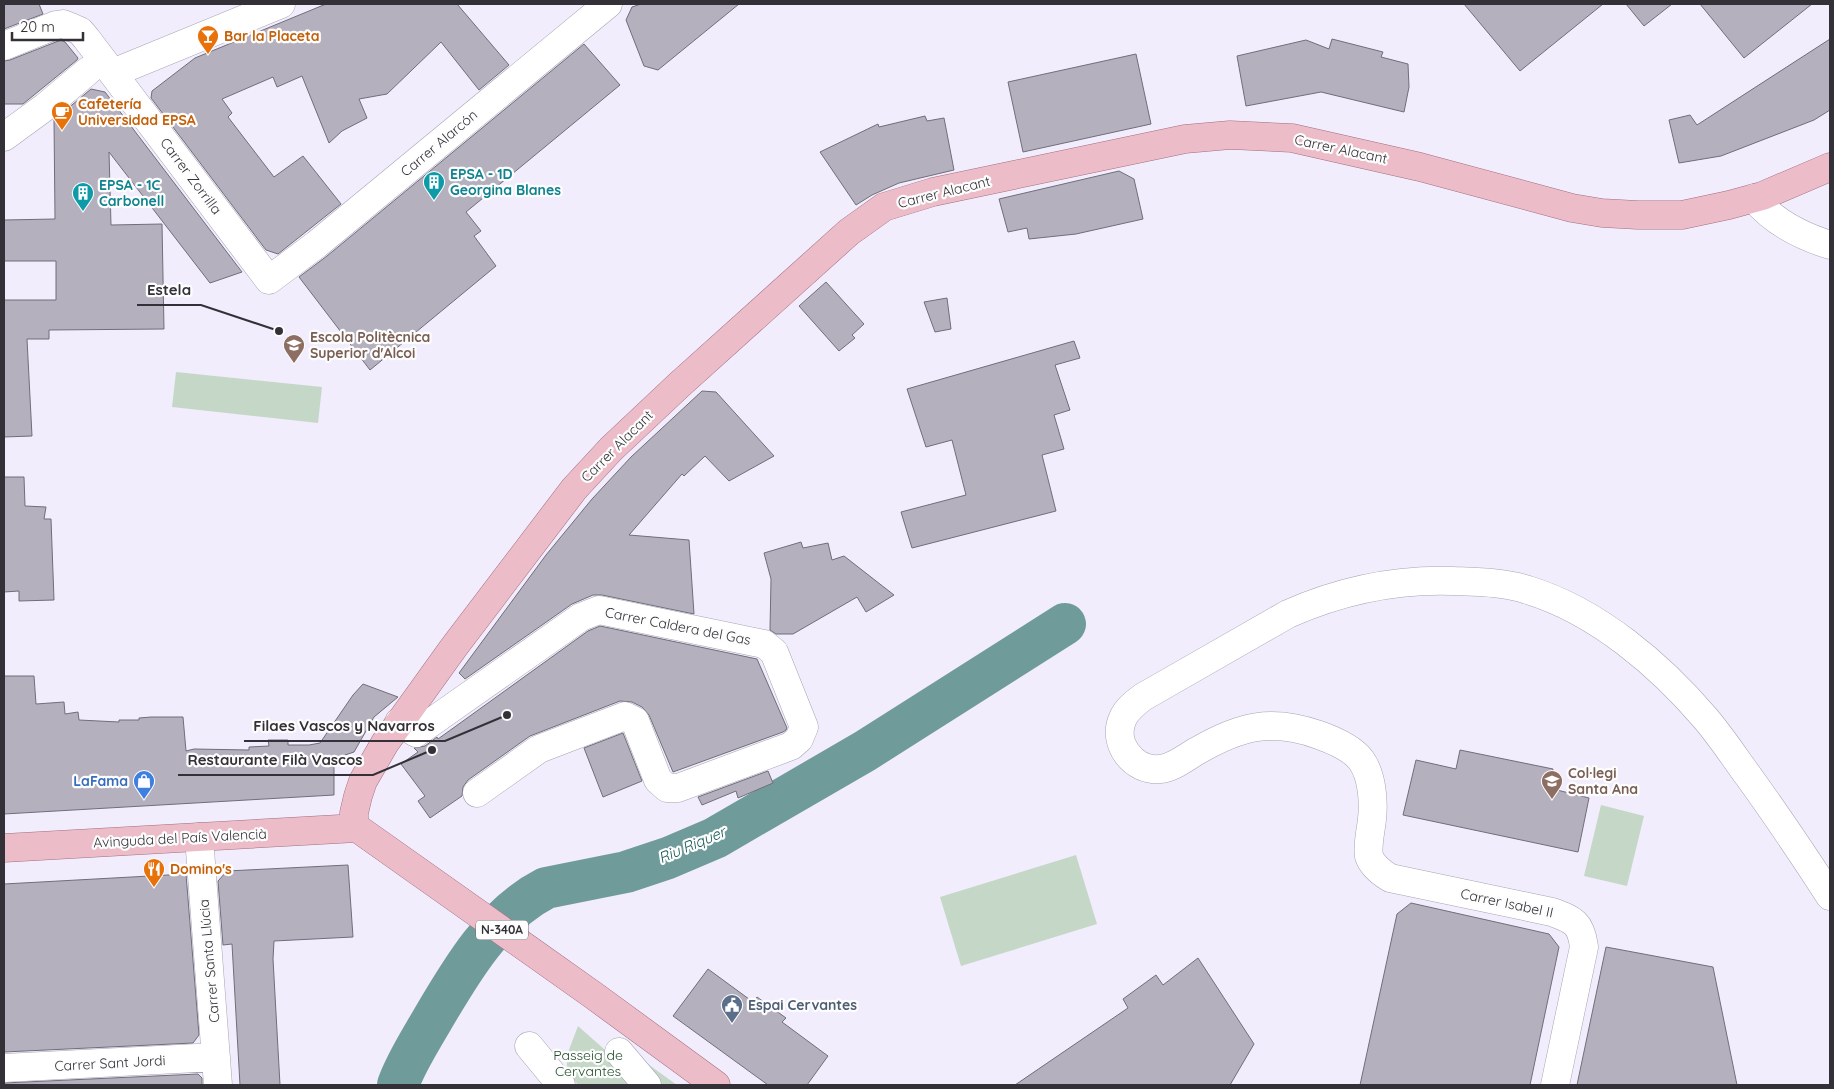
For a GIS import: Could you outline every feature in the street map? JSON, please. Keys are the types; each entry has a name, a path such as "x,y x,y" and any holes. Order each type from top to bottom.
{"main road":[{"name":"Carrer Alacant","path":"357,828 354,823 354,813 363,781 372,763 421,692 562,505 611,449 849,232 884,208 933,192 1166,143 1230,135 1292,138 1420,167 1534,199 1602,213 1682,215 1754,198 1830,167"},
{"name":"Carrer Alacant","path":"312,830 337,814 358,796"},
{"name":"Avinguda del País Valencià","path":"4,848 357,828"},
{"name":"N-340A","path":"357,828 586,989 716,1085"}],"street":[{"path":"4,136 45,107 101,72 281,4"},
{"name":"Carrer Alarcón","path":"270,280 317,244 607,4"},
{"name":"Carrer Zorrilla","path":"4,46 56,25 63,24 80,31 101,72 270,280"},
{"path":"1754,198 1761,207 1785,226 1830,245"},
{"name":"Carrer Isabel II","path":"1555,1085 1584,947 1582,932 1576,923 1567,917 1552,912 1390,878 1378,870 1370,856 1373,810 1368,775 1362,761 1339,744 1320,735 1296,728 1262,725 1213,742 1168,768 1148,769 1124,751 1120,728 1123,718 1131,707 1143,697 1279,619 1307,605 1338,595 1398,583 1434,580 1499,584 1527,589 1558,600 1585,614 1644,658 1676,686 1713,728 1788,831 1830,896"},
{"name":"Carrer Caldera del Gas","path":"399,722 416,733 581,617 599,610 764,644 774,652 804,727 799,738 791,746 678,788 667,788 658,780 635,721 625,716 539,749 477,793"},
{"name":"Carrer Santa Llúcia","path":"199,836 218,1085"},
{"path":"528,1046 560,1085"},
{"path":"619,1052 647,1085"},
{"name":"Carrer Sant Jordi","path":"4,1068 216,1057"}],"green space":[{"path":"176,372 322,387 318,423 172,407"},
{"path":"1601,805 1644,816 1627,886 1584,876"},
{"path":"1076,855 1097,924 961,966 940,897"},
{"name":"Passeig de Cervantes","path":"578,1026 613,1057 624,1047 677,1085 578,1085 567,1071 567,1055"}],"building":[{"path":"4,4 39,4 43,14 4,29"},
{"path":"326,4 457,4 509,65 479,90 441,42 387,94 359,99 367,118 342,131 329,143 302,76 277,87 273,77 222,99 232,113 228,117 274,177 303,156 341,204 278,254 266,250 151,98 152,91 195,58"},
{"path":"641,4 739,4 658,70 644,66 626,20 632,7"},
{"path":"1464,4 1603,4 1520,71"},
{"path":"1626,4 1672,4 1644,26"},
{"path":"1700,4 1812,4 1744,58"},
{"path":"1332,39 1383,52 1381,57 1408,64 1409,87 1404,112 1321,92 1246,106 1237,56 1306,40 1329,49"},
{"path":"1830,39 1830,110 1814,120 1721,156 1679,163 1669,120 1690,115 1697,125"},
{"path":"61,40 65,42 78,58 77,60 23,104 4,104 4,61"},
{"name":"EPSA - 1D Georgina Blanes","path":"584,44 620,85 466,212 481,231 474,236 496,266 370,370 299,277"},
{"path":"1136,54 1151,124 1023,152 1008,82"},
{"name":"EPSA - 1C Carbonell","path":"91,89 105,92 242,272 210,283 109,152 111,225 162,224 164,329 49,330 49,339 27,339 32,436 4,437 4,300 56,300 56,261 4,261 4,220 55,219 54,120"},
{"path":"925,116 927,121 944,118 954,170 899,183 872,195 856,205 820,152 878,124 879,127"},
{"path":"1119,171 1134,179 1143,219 1076,234 1029,239 1027,228 1008,232 999,199"},
{"path":"826,282 864,324 852,335 855,338 839,351 799,306"},
{"path":"947,298 951,329 935,332 924,302"},
{"path":"1074,341 1080,358 1055,365 1070,410 1054,415 1064,449 1042,455 1056,511 912,548 901,512 966,495 952,440 926,447 907,389"},
{"path":"702,391 716,392 774,456 729,481 705,456 684,476 682,474 629,535 689,540 694,614 602,595 593,595 572,604 465,679 459,673 546,555 592,499 631,457"},
{"path":"4,477 24,477 25,506 46,507 44,519 51,519 54,600 19,601 19,591 4,592"},
{"path":"801,542 803,548 828,543 832,560 844,556 894,595 866,612 857,597 793,634 776,634 770,630 771,579 764,553"},
{"path":"600,626 757,659 787,728 786,730 673,772 649,715 642,707 632,702 620,701 530,736 468,780 463,787 462,796 430,818 418,801 425,796 401,764 418,752 414,748 425,746 437,737 438,739 588,631"},
{"path":"4,676 34,676 36,704 64,702 65,714 78,712 79,720 119,722 119,720 139,720 139,718 151,717 183,717 186,751 194,749 249,750 249,747 269,746 268,740 288,740 288,745 320,743 353,695 363,684 398,697 374,717 354,752 345,755 341,761 334,765 334,795 4,814"},
{"path":"623,733 642,781 603,797 584,748"},
{"path":"1460,750 1553,769 1549,788 1589,798 1578,852 1403,815 1416,760 1456,769"},
{"path":"768,771 773,783 738,798 736,791 702,805 698,797"},
{"path":"348,865 353,937 274,941 273,959 280,1085 240,1085 232,944 223,945 218,881 227,871"},
{"path":"186,874 199,1035 193,1043 4,1052 4,884"},
{"path":"1411,903 1549,934 1559,947 1530,1085 1360,1085 1397,914"},
{"path":"1606,947 1713,967 1737,1085 1577,1085"},
{"path":"1198,958 1254,1044 1230,1085 1015,1085 1128,1008 1123,999 1156,975 1163,985"},
{"name":"Espai Cervantes","path":"708,969 753,1002 757,997 786,1018 782,1022 828,1056 807,1085 768,1085 673,1016"},
{"path":"198,1074 202,1078 202,1085 4,1085 4,1083"}],"waterway":[{"name":"Riu Riquer","path":"398,1085 416,1048 464,968 492,931 526,900 546,888 626,872 668,858 715,838 865,751 1065,624"}],"place":[{"name":"Bar la Placeta","path":"208,55"},
{"name":"Cafetería Universidad EPSA","path":"62,131"},
{"name":"EPSA - 1D Georgina Blanes","path":"434,201"},
{"name":"EPSA - 1C Carbonell","path":"83,212"},
{"name":"Estela","path":"279,331"},
{"name":"Escola Politècnica Superior d'Alcoi","path":"294,364"},
{"name":"Filaes Vascos y Navarros","path":"507,715"},
{"name":"Restaurante Filà Vascos","path":"432,750"},
{"name":"LaFama","path":"144,800"},
{"name":"Col·legi Santa Ana","path":"1552,800"},
{"name":"Domino's","path":"154,888"},
{"name":"Espai Cervantes","path":"732,1024"}]}
